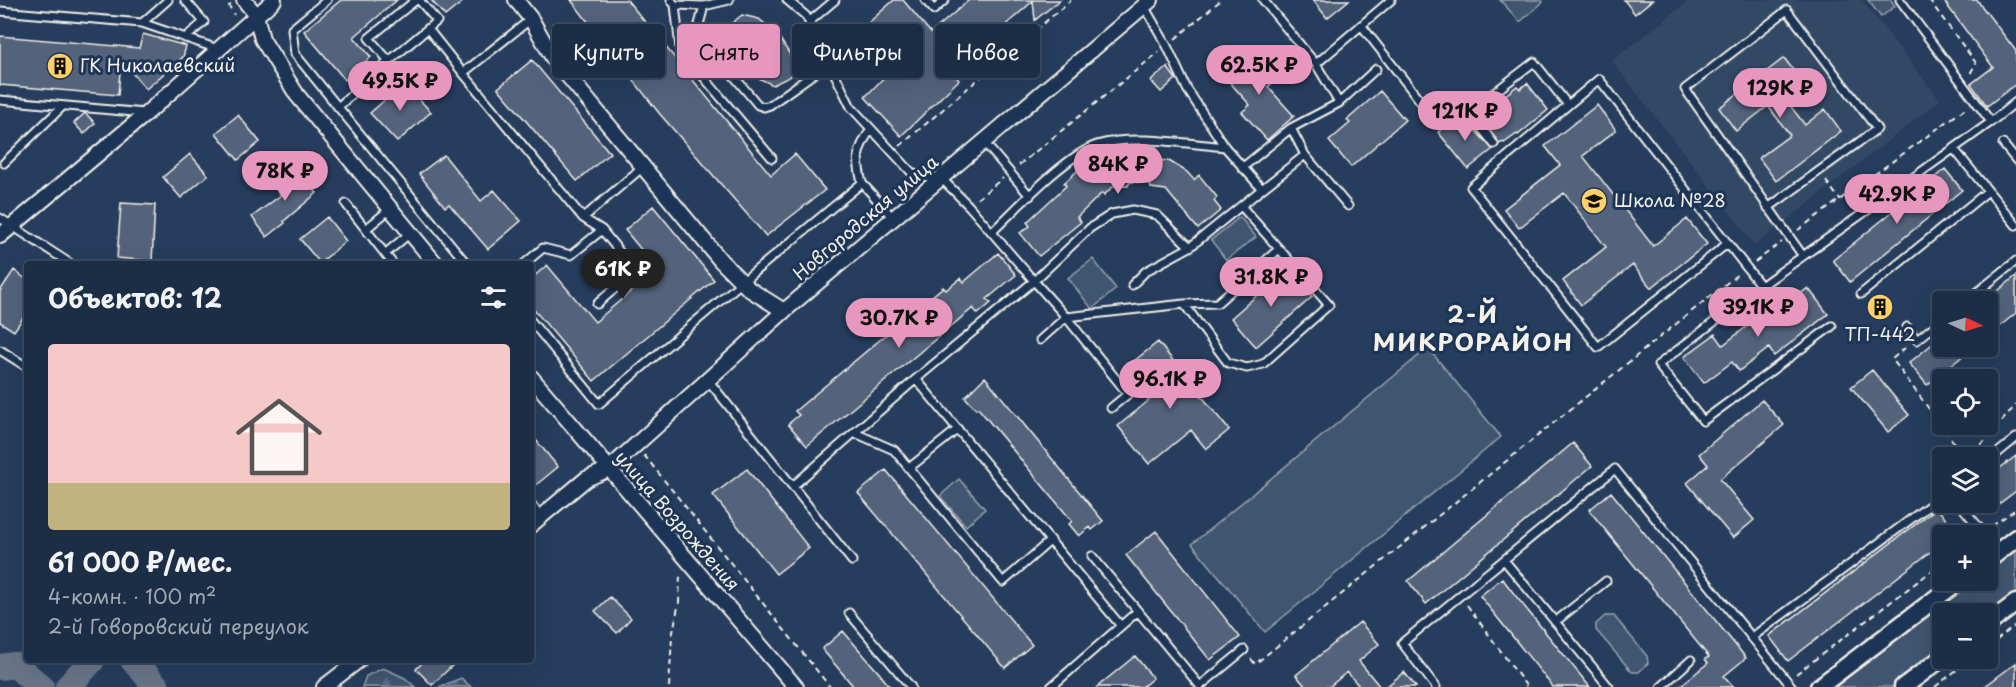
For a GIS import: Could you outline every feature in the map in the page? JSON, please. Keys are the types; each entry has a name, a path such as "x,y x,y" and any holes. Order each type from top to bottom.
{"street":[{"path":"244,0 256,15 262,39 297,95 433,261"},
{"path":"0,236 147,113 274,0"},
{"path":"516,0 531,19 553,58 721,261 749,289 784,310"},
{"name":"Новгородская улица","path":"536,521 586,479 609,470 784,310 942,179 983,141 1147,3"},
{"name":"улица Возрождения","path":"535,372 609,470 795,687"},
{"path":"1998,552 2016,538"},
{"path":"1819,687 1946,591"},
{"path":"1998,617 2015,606"},
{"path":"324,687 355,663"},
{"path":"1903,687 1932,665"}],"lane":[{"path":"142,23 168,0"},
{"path":"185,0 204,22 185,38"},
{"path":"327,0 292,29 295,54 465,261"},
{"path":"338,107 437,21 417,0 369,38 389,61"},
{"path":"677,29 673,3 704,6 729,0"},
{"path":"787,0 806,16 809,22 835,0"},
{"path":"925,0 934,10 945,0"},
{"path":"1263,0 1316,64 1339,103"},
{"path":"1316,64 1391,0"},
{"path":"1900,0 1991,122"},
{"path":"1147,3 1187,89 1225,147 1262,189"},
{"path":"699,24 704,6"},
{"path":"1768,208 1877,129 1786,10 1686,88 1768,208 1803,256"},
{"path":"0,11 142,23 218,49"},
{"path":"463,73 531,19"},
{"path":"1360,25 1436,122 1461,102 1494,144"},
{"path":"428,29 583,218 602,230 635,271 597,304"},
{"path":"1469,112 1534,62 1568,105"},
{"path":"1242,168 1291,128 1339,103 1376,69"},
{"path":"704,78 772,158"},
{"path":"735,78 758,105 764,107 808,78"},
{"path":"837,78 851,107 913,174 942,179 969,206 1066,317 1128,394 1111,408"},
{"path":"1728,243 1598,347 1471,188 1599,79 1728,243 1761,286"},
{"path":"0,100 147,113"},
{"path":"1832,326 1703,421 1658,365 1761,286 1954,149 2016,102"},
{"path":"4,163 63,106"},
{"path":"1291,128 1305,155 1348,206"},
{"path":"871,129 861,143 857,162 862,183 894,219"},
{"path":"983,141 1030,196"},
{"path":"992,232 1073,157 1098,145 1125,141 1225,147"},
{"path":"2003,144 2016,160"},
{"path":"1954,149 2016,225"},
{"path":"1132,285 1146,271 1190,247 1305,155"},
{"path":"583,218 644,166"},
{"path":"534,325 599,404 862,183"},
{"path":"1861,294 1988,191"},
{"path":"346,204 391,261"},
{"path":"1184,304 1228,363 1247,368 1263,364 1329,305 1241,206"},
{"path":"366,229 390,208"},
{"path":"793,486 916,379 1034,281 1090,228 1112,214 1133,210 1156,215 1190,247"},
{"path":"0,218 66,261"},
{"path":"528,261 543,248 571,255 602,230"},
{"path":"385,254 410,233"},
{"path":"1041,340 1066,317 1184,304 1217,303 1279,249"},
{"path":"1979,291 2016,261"},
{"path":"1907,327 1917,340 1932,328"},
{"path":"0,350 24,366"},
{"path":"916,379 1121,626"},
{"path":"708,380 852,561"},
{"path":"909,468 958,429"},
{"path":"855,433 894,450 1002,582 1051,540"},
{"path":"1998,453 2016,438"},
{"path":"1436,687 1402,643 1615,469 1789,684"},
{"path":"1751,638 1932,503"},
{"path":"1967,513 1978,525"},
{"path":"1092,556 1200,686 1244,650"},
{"path":"1504,560 1609,687"},
{"path":"1555,622 1606,581"},
{"path":"1051,687 1138,611"},
{"path":"849,613 911,687"},
{"path":"1661,687 1691,660"}],"path":[{"path":"892,152 1071,0"},
{"path":"969,206 1133,75 1221,0"},
{"path":"1244,650 1256,664 1747,268 1978,99 1966,84 1976,63 1929,0"},
{"path":"1905,348 1892,359 1957,447"},
{"path":"1978,447 2016,405"},
{"path":"636,445 830,687"},
{"path":"1998,525 2016,509"},
{"path":"669,687 672,637 679,602 681,554"},
{"path":"1789,684 1932,571"},
{"path":"1461,595 1527,687"},
{"path":"1998,639 2016,625"},
{"path":"1935,687 1958,669"}],"shaded area":[{"path":"1690,0 1862,0 1940,100 1755,245 1612,61"}],"green space":[{"path":"1500,0 1541,0 1543,2 1520,22"},
{"path":"1868,0 1891,0 1895,6 1881,17"},
{"path":"1240,217 1256,237 1226,260 1211,240"},
{"path":"1093,259 1116,289 1092,309 1068,278"},
{"path":"1428,348 1501,437 1265,632 1192,544"},
{"path":"959,479 985,509 966,526 940,496"},
{"path":"2016,543 2016,593 1998,607 1998,603 1938,603 1954,591 1998,591 1998,557"},
{"path":"1932,608 1932,657 1892,687 1827,687"},
{"path":"1605,616 1614,616 1647,656 1648,663 1639,672 1632,672 1596,630 1596,624"},
{"path":"383,668 405,678 415,687 362,687 366,676"},
{"path":"461,678 471,687 439,687"}],"building":[{"path":"341,0 397,0 354,37 371,57 345,80 304,31"},
{"path":"431,0 465,0 445,16"},
{"path":"571,0 627,0 647,24 590,24"},
{"path":"894,0 903,0 931,33 935,30 935,78 957,78 959,80 901,136 865,97 883,78 923,78 923,24 867,24"},
{"path":"969,0 1060,0 1035,20 1033,1 1007,24 941,24"},
{"path":"1313,0 1349,0 1327,18"},
{"path":"1624,0 1652,0 1635,14"},
{"path":"1943,0 1977,0 2016,51 2016,84 1987,106 1971,84 1993,67"},
{"path":"742,15 759,19 765,24 731,24"},
{"name":"ГК Николаевский","path":"143,34 186,46 183,57 146,89 121,60 118,95 0,85 0,36 139,48"},
{"path":"780,39 792,58 792,71 791,76 773,85 758,78 780,78"},
{"path":"665,46 677,61 677,78 691,78 771,175 795,154 825,190 766,236 659,113 632,78 665,78"},
{"path":"1252,51 1276,79 1268,87 1294,116 1267,140 1242,112 1250,105 1224,76"},
{"path":"1784,58 1801,80 1782,95 1805,125 1825,109 1841,131 1776,181 1759,158 1790,135 1768,106 1736,131 1719,108"},
{"path":"532,60 610,153 577,181 498,88"},
{"path":"1167,67 1176,79 1161,92 1151,81"},
{"path":"404,83 431,112 397,142 370,113"},
{"path":"1527,83 1548,110 1518,135 1499,144 1482,119 1491,111 1489,108 1517,86 1520,89"},
{"path":"1380,91 1405,120 1351,167 1329,141 1350,123 1347,120"},
{"name":"Школа №28","path":"1597,105 1616,130 1583,156 1653,246 1687,219 1707,244 1651,288 1633,265 1581,305 1563,281 1606,247 1564,193 1519,228 1504,209 1560,165 1545,146"},
{"path":"85,113 95,123 84,134 74,123"},
{"path":"238,115 260,142 238,160 216,133"},
{"path":"1460,115 1493,149 1468,169 1438,132"},
{"path":"1129,152 1157,155 1157,160 1169,161 1187,172 1194,180 1199,175 1217,197 1214,201 1221,210 1198,229 1166,190 1151,188 1150,183 1130,182 1128,186 1114,186 1104,195 1102,193 1077,217 1081,222 1039,256 1020,233 1030,226 1027,222 1066,186 1064,183 1085,164 1088,169 1118,157 1128,158"},
{"path":"190,154 208,175 181,198 163,177"},
{"path":"444,155 481,201 494,190 521,221 488,249 449,204 445,207 419,174"},
{"path":"295,167 317,193 267,237 252,217 281,195 273,186"},
{"path":"1945,169 1962,190 1850,282 1833,260"},
{"path":"121,203 155,205 152,261 117,258"},
{"path":"653,206 714,280 594,381 534,310 534,276 547,265 595,322 657,269 625,230"},
{"path":"327,217 346,241 322,261 318,261 300,239"},
{"path":"998,253 1016,275 987,299 991,303 978,314 973,308 807,446 788,424 799,415 795,411 943,287 946,290 961,278 964,282"},
{"path":"1287,269 1312,297 1256,347 1231,318"},
{"path":"14,270 24,278 24,316 14,331 0,322 0,291"},
{"path":"2016,276 2016,313 1998,328 1998,291"},
{"path":"1808,288 1828,314 1774,356 1769,348 1739,371 1732,362 1704,383 1684,357 1715,334 1723,345 1750,324 1754,329"},
{"path":"1158,342 1229,430 1206,449 1191,430 1149,464 1118,426 1159,392 1134,361"},
{"path":"1932,344 1932,357 1961,357 1947,369 1932,369 1932,381 1927,385 1909,363"},
{"path":"1872,370 1909,415 1888,432 1851,387"},
{"path":"985,377 1103,521 1092,530 1090,527 1079,536 1069,524 1072,521 978,408 976,409 965,397"},
{"path":"1762,400 1784,425 1720,479 1754,520 1733,538 1687,483 1708,465 1699,454"},
{"path":"534,438 558,467 534,487"},
{"path":"1573,443 1592,466 1426,604 1408,581"},
{"path":"2016,456 2016,491 1998,504 1998,470"},
{"path":"747,469 809,548 776,574 713,495"},
{"path":"886,470 1032,645 1005,668 858,493"},
{"path":"1611,492 1746,658 1724,676 1734,687 1679,687 1708,663 1705,659 1709,657 1589,510"},
{"path":"1932,512 1941,513 1950,525 1932,525 1932,551 1788,661 1769,636"},
{"path":"1156,531 1240,637 1210,660 1126,555"},
{"path":"1502,578 1590,687 1553,687 1480,596"},
{"path":"610,597 631,618 617,633 595,611"},
{"path":"1360,622 1379,644 1359,661 1380,687 1360,687 1347,672 1329,687 1306,687 1296,675"},
{"path":"843,631 890,687 854,687 822,649"},
{"path":"1135,656 1153,678 1142,687 1097,687"},
{"path":"422,663 455,663 432,685 416,669"},
{"path":"2016,663 2016,687 1984,687"},
{"path":"1404,672 1416,687 1386,687"}],"waterway":[{"path":"68,687 89,663"},
{"path":"136,663 157,687"},
{"path":"0,667 15,665 41,687"}],"place":[{"name":"ГК Николаевский","path":"60,66"},
{"name":"Школа №28","path":"1594,201"},
{"name":"ТП-442","path":"1880,307"}],"district":[{"name":"2-Й МИКРОРАЙОН","path":"1473,329"}]}
